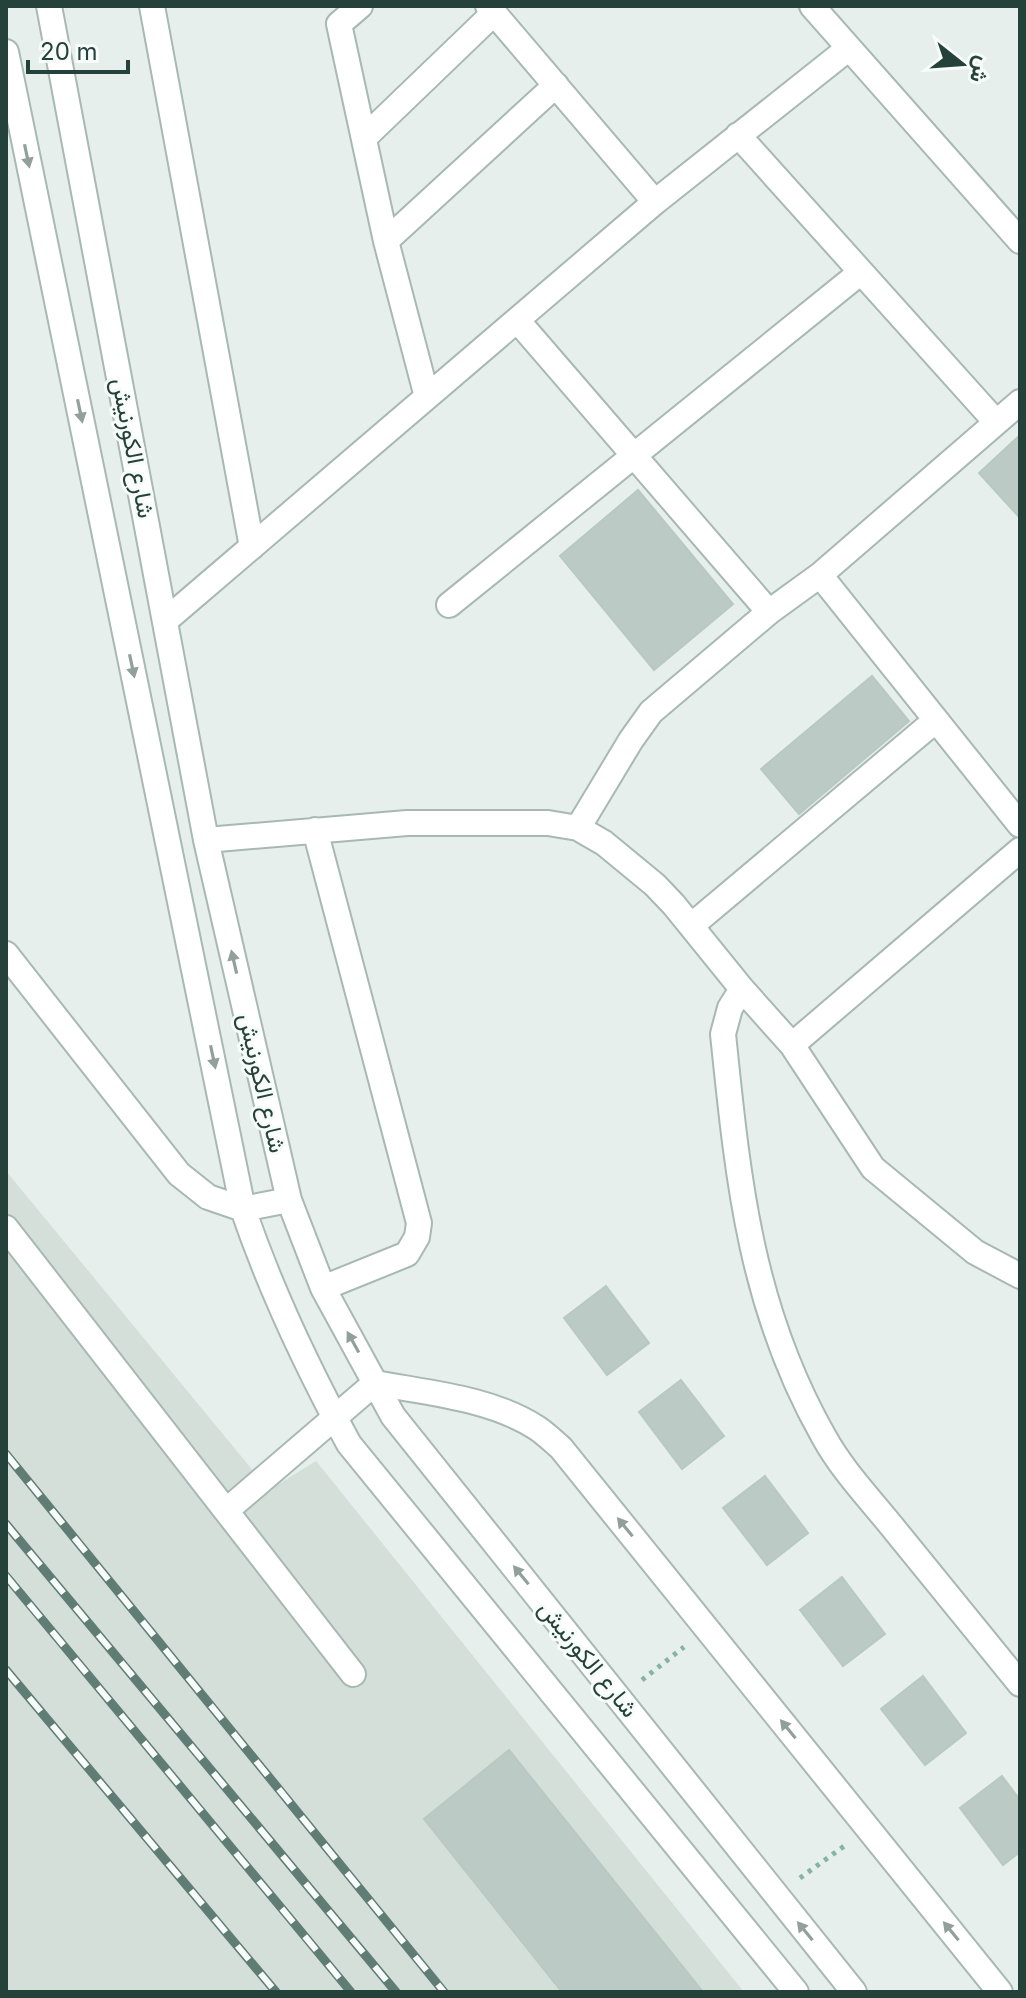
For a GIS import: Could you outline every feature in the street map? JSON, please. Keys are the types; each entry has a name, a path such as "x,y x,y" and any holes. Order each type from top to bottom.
{"street":[{"name":"شارع الكورنيش","path":"49,6 206,840 289,1200 323,1288 393,1416 854,1992"},
{"path":"152,6 252,547"},
{"path":"360,6 339,24 386,241 427,397"},
{"path":"812,6 1020,241"},
{"path":"364,138 491,10 655,202"},
{"path":"165,621 655,202 849,48"},
{"name":"شارع الكورنيش","path":"7,62 243,1209 266,1276 305,1362 349,1444 796,1992"},
{"path":"386,241 556,85"},
{"path":"738,135 996,422"},
{"path":"449,605 861,272"},
{"path":"517,320 769,612"},
{"path":"578,828 651,712 769,612 820,575 1020,402"},
{"path":"820,575 1020,825"},
{"path":"691,926 936,720"},
{"path":"206,840 407,823 548,823 578,828 604,843 655,885 691,926 792,1045 873,1168 975,1252 1020,1276"},
{"path":"315,830 419,1223 417,1237 407,1254 323,1288"},
{"path":"792,1045 1020,850"},
{"path":"6,954 179,1174 208,1197 243,1209 289,1200"},
{"path":"742,989 730,1008 723,1034 745,1219 776,1336 825,1439 851,1476 1020,1684"},
{"path":"6,1228 353,1674"},
{"path":"227,1510 375,1383 492,1408 538,1428 561,1448 1000,1992"}],"path":[{"path":"619,1698 707,1629"},
{"path":"776,1895 869,1829"}],"shaded area":[{"path":"6,1171 269,1490 316,1461 744,1992 6,1992"}],"building":[{"path":"1020,435 1020,518 979,473"},
{"path":"638,490 733,604 654,670 560,556"},
{"path":"872,676 909,721 799,814 761,769"},
{"path":"606,1286 649,1343 607,1375 564,1318"},
{"path":"681,1380 724,1436 682,1469 639,1412"},
{"path":"765,1476 808,1533 767,1565 723,1508"},
{"path":"842,1577 885,1634 843,1666 800,1610"},
{"path":"923,1676 966,1733 925,1765 881,1709"},
{"path":"509,1750 703,1992 562,1992 424,1819"},
{"path":"1002,1776 1020,1800 1020,1852 1003,1865 960,1808"}],"railway":[{"path":"6,1454 444,1992"},
{"path":"6,1524 396,1992"},
{"path":"6,1576 351,1992"},
{"path":"6,1670 276,1992"}]}
